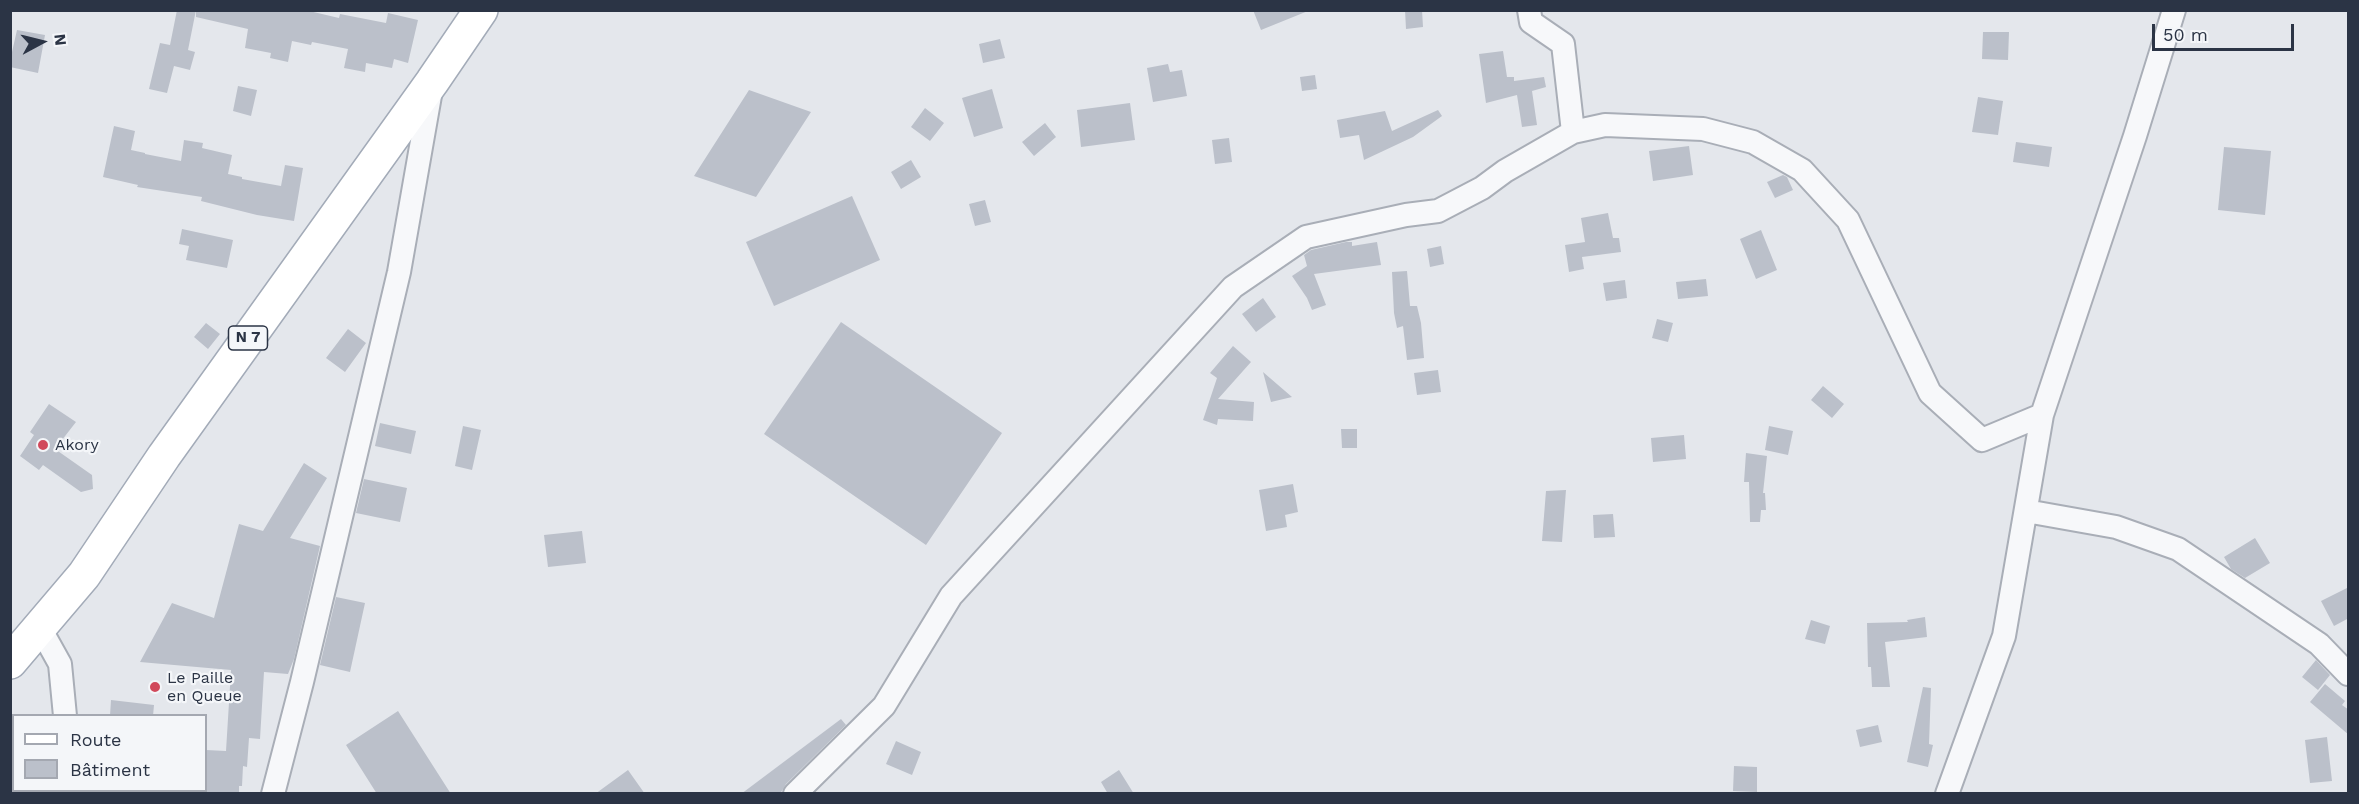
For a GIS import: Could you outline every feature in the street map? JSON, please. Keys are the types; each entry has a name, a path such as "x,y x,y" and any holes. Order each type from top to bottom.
{"main road":[{"name":"N 7","path":"10,662 84,575 171,446 432,82 475,12"}],"street":[{"path":"1529,10 1531,22 1563,44 1573,132"},
{"path":"1947,794 2004,636 2042,415 2135,136 2174,10"},
{"path":"273,794 302,682 399,272 432,82"},
{"path":"795,794 884,706 951,596 1233,287 1306,237 1406,214 1438,211 1482,188 1505,171 1573,132 1605,125 1704,129 1753,142 1802,170 1848,220 1930,393 1982,440 2042,415"},
{"path":"2026,511 2116,527 2178,549 2319,644 2349,674"},
{"path":"40,628 60,664 65,714"}],"building":[{"path":"177,10 196,10 188,50 195,52 190,70 174,66 167,93 149,89 160,43 170,45"},
{"path":"196,10 305,10 339,18 340,14 386,23 388,13 418,20 408,63 394,59 392,68 366,63 365,72 344,68 348,49 312,42 311,45 292,41 288,62 270,58 271,53 245,48 248,29 196,17"},
{"path":"1253,10 1308,10 1308,11 1261,30"},
{"path":"1405,10 1422,10 1423,27 1406,29"},
{"path":"17,30 45,35 38,73 10,67 10,52 12,52"},
{"path":"1983,32 2009,32 2008,60 1982,59"},
{"path":"1000,39 1005,58 983,63 979,44"},
{"path":"1503,51 1507,77 1514,77 1514,81 1544,77 1546,87 1532,91 1537,125 1522,127 1517,95 1486,103 1479,54"},
{"path":"1168,64 1170,72 1182,70 1187,96 1153,102 1147,68"},
{"path":"1315,75 1317,89 1302,91 1300,77"},
{"path":"238,86 257,90 251,116 233,111"},
{"path":"992,89 1003,128 974,137 962,98"},
{"path":"749,90 811,112 756,197 694,176"},
{"path":"1978,97 2003,101 1998,135 1972,132"},
{"path":"1130,103 1135,140 1081,147 1077,110"},
{"path":"925,108 944,123 930,141 911,127"},
{"path":"1438,110 1442,116 1413,137 1364,160 1359,135 1340,138 1337,120 1385,111 1392,131"},
{"path":"1045,123 1056,137 1034,156 1022,142"},
{"path":"114,126 135,131 131,150 145,154 181,161 184,140 203,143 202,148 232,155 228,174 242,177 242,179 281,186 285,165 303,168 294,221 257,215 201,201 202,197 137,187 138,185 103,177"},
{"path":"1229,138 1232,162 1215,164 1212,140"},
{"path":"2016,142 2052,147 2049,167 2013,162"},
{"path":"1689,146 1693,175 1653,181 1649,151"},
{"path":"2224,147 2271,151 2265,215 2218,210"},
{"path":"911,160 921,177 901,189 891,172"},
{"path":"1783,175 1787,177 1793,190 1775,198 1767,182"},
{"path":"852,196 880,260 774,306 746,242"},
{"path":"985,200 991,222 975,226 969,204"},
{"path":"1608,213 1613,238 1619,238 1621,252 1582,257 1584,269 1569,272 1565,245 1585,242 1581,218"},
{"path":"182,229 233,240 227,268 186,260 189,246 179,244"},
{"path":"1761,230 1777,270 1756,279 1740,239"},
{"path":"1352,242 1352,246 1377,242 1381,265 1314,274 1326,305 1312,310 1292,276 1307,266 1304,255 1311,250"},
{"path":"1441,246 1444,264 1430,267 1427,249"},
{"path":"1407,271 1410,306 1417,306 1421,323 1424,358 1407,360 1403,326 1397,328 1394,313 1392,272"},
{"path":"1706,279 1708,296 1678,299 1676,282"},
{"path":"1625,280 1627,298 1606,301 1603,283"},
{"path":"1263,298 1276,317 1256,332 1242,314"},
{"path":"1657,319 1673,323 1668,342 1652,338"},
{"path":"841,322 1002,433 926,545 764,434"},
{"path":"206,323 220,334 208,349 194,337"},
{"path":"348,329 366,343 345,372 326,358"},
{"path":"1233,346 1251,362 1218,399 1254,402 1253,421 1218,419 1217,425 1203,420 1217,378 1210,373"},
{"path":"1438,370 1441,392 1417,395 1414,373"},
{"path":"1263,372 1292,397 1271,402"},
{"path":"1823,386 1844,404 1832,418 1811,400"},
{"name":"Akory","path":"49,404 76,422 55,449 92,475 93,489 81,492 43,465 39,470 20,456 34,435 30,432"},
{"path":"380,423 416,431 411,454 375,446"},
{"path":"463,426 481,430 472,470 455,466"},
{"path":"1769,426 1793,431 1788,455 1765,450"},
{"path":"1341,429 1357,429 1357,448 1342,448"},
{"path":"1684,435 1686,459 1653,462 1651,438"},
{"path":"1746,453 1767,456 1763,493 1765,493 1766,510 1761,510 1760,522 1750,522 1749,482 1744,482"},
{"path":"304,463 327,478 290,538 320,546 294,659 288,674 264,672 260,739 249,738 247,767 243,766 242,786 239,786 239,794 206,794 207,750 226,751 231,670 140,662 172,603 214,618 239,524 263,531"},
{"path":"364,479 407,488 400,522 356,513"},
{"path":"1293,484 1298,512 1285,515 1287,527 1266,531 1259,490"},
{"path":"1566,490 1562,542 1542,541 1546,491"},
{"path":"1613,514 1615,537 1594,538 1593,515"},
{"path":"582,531 586,563 548,567 544,535"},
{"path":"2255,538 2270,563 2245,578 2231,569 2224,557"},
{"path":"2349,587 2349,618 2334,626 2321,601"},
{"path":"336,597 365,603 350,672 320,665"},
{"path":"1925,617 1927,637 1885,642 1890,687 1872,687 1871,667 1868,667 1867,623 1908,622 1907,620"},
{"path":"1811,620 1830,626 1825,644 1805,639"},
{"path":"2316,660 2330,675 2318,690 2302,677"},
{"path":"2325,684 2345,701 2342,705 2349,710 2349,735 2310,702"},
{"path":"1923,687 1931,688 1929,744 1933,745 1928,767 1907,762"},
{"path":"111,700 154,705 153,714 110,714"},
{"path":"398,711 451,794 377,794 346,745"},
{"path":"841,719 846,725 786,784 780,794 741,794"},
{"path":"1878,725 1882,742 1860,747 1856,730"},
{"path":"2327,737 2332,781 2310,783 2305,740"},
{"path":"896,741 921,752 912,775 886,764"},
{"path":"1734,766 1757,767 1757,792 1733,791"},
{"path":"628,770 645,794 595,794"},
{"path":"1119,770 1134,794 1108,794 1101,782"}],"place":[{"name":"Akory","path":"43,445"},
{"name":"Le Paille en Queue","path":"155,687"}]}
